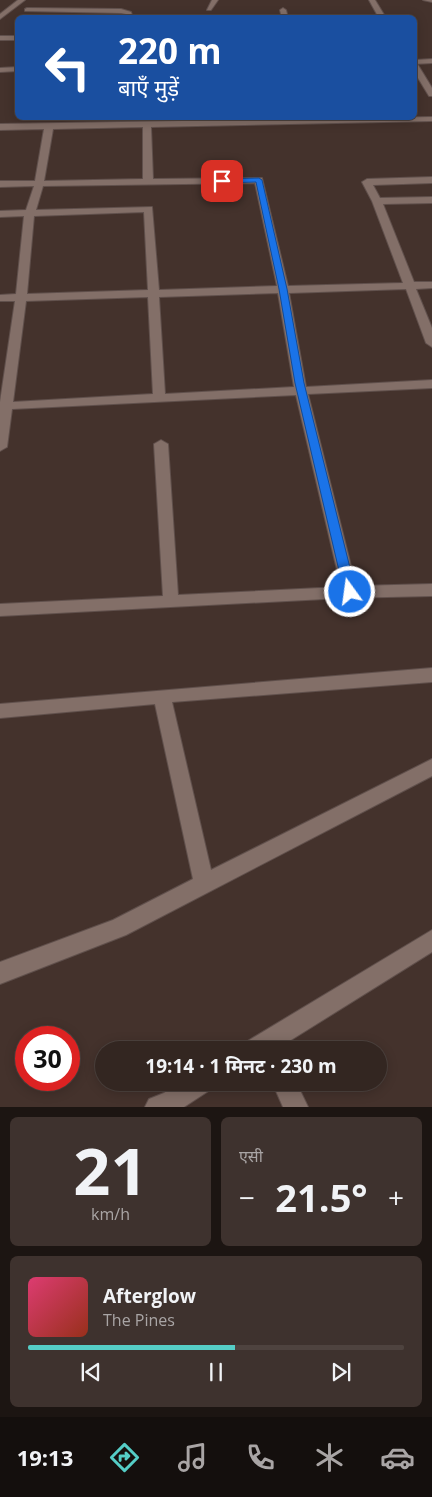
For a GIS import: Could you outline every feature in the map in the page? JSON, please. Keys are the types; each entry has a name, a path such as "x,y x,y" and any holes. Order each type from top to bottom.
{"street":[{"path":"9,0 21,1"},
{"path":"46,10 58,0"},
{"path":"208,9 215,0"},
{"path":"372,0 381,15"},
{"path":"426,0 432,0"},
{"path":"0,17 21,1"},
{"path":"27,10 82,8 124,11 129,15"},
{"path":"0,38 15,38"},
{"path":"417,62 432,61"},
{"path":"0,70 15,69"},
{"path":"417,69 432,94"},
{"path":"417,115 432,115"},
{"path":"417,119 432,119"},
{"path":"0,123 184,120"},
{"path":"0,127 384,120"},
{"path":"147,125 148,181"},
{"path":"0,447 3,406 21,297 30,213 39,183 49,126"},
{"path":"0,184 259,180 283,289 301,390 350,592"},
{"path":"432,180 367,182 377,201 432,343"},
{"path":"377,201 432,200"},
{"path":"0,214 149,209 159,398"},
{"path":"0,298 432,284"},
{"path":"3,406 432,384"},
{"path":"161,444 171,601"},
{"path":"0,610 350,592 432,590"},
{"path":"0,711 432,675"},
{"path":"162,696 204,884"},
{"path":"0,973 119,928 432,767"},
{"path":"271,1041 432,940"},
{"path":"157,1107 171,1102 188,1091"},
{"path":"288,1091 296,1107"}],"route":[{"path":"222,181 259,180 283,289 299,383 350,592"}]}
